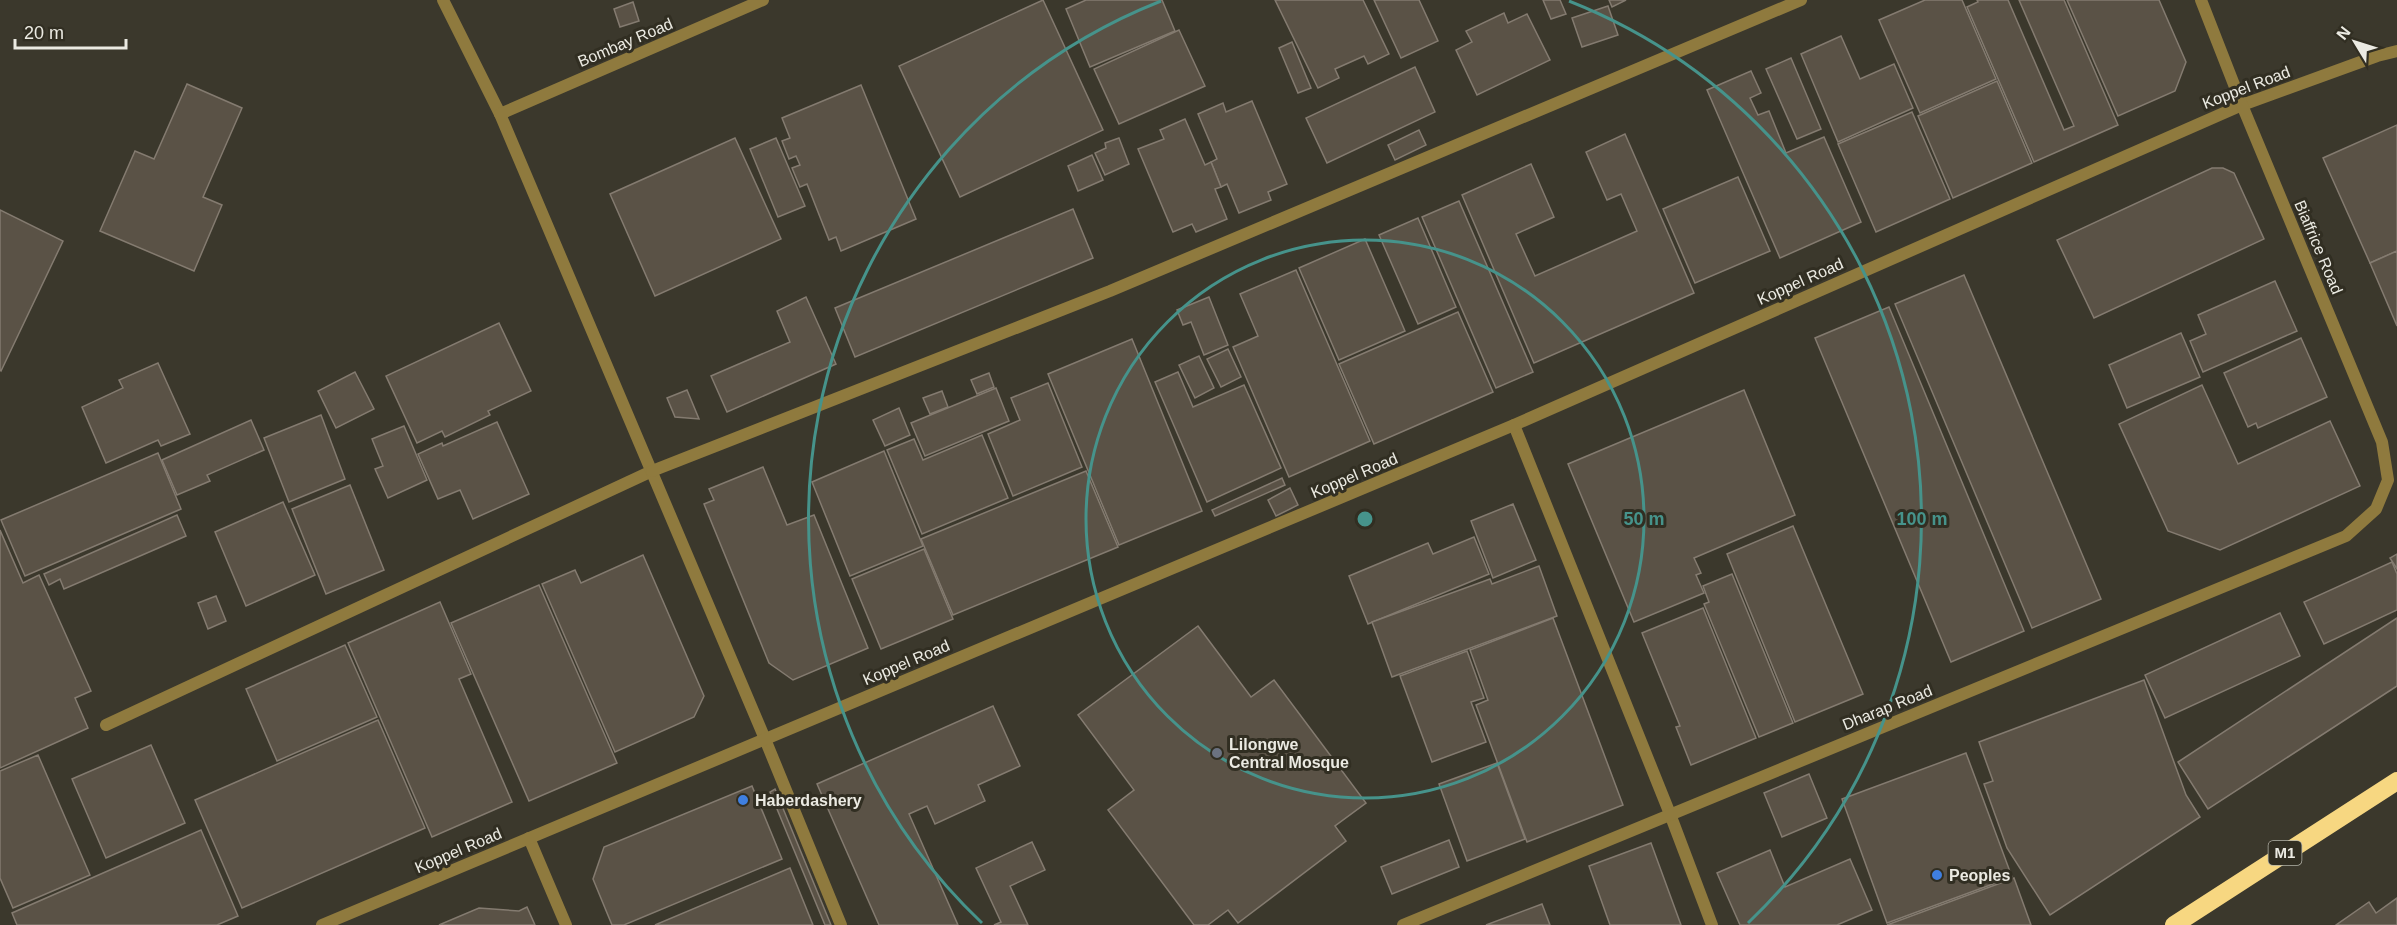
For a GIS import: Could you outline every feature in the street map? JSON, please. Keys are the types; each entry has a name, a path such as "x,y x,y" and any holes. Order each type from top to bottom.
{"highway":[{"name":"M1","path":"2174,925 2397,781"}],"street":[{"path":"443,0 500,114 841,925"},
{"name":"Bombay Road","path":"500,114 763,0"},
{"path":"106,725 652,471 1110,291 1801,0"},
{"name":"Biaffrice Road","path":"2201,0 2242,105 2382,442 2388,480 2376,509"},
{"name":"Koppel Road","path":"322,925 1514,426 2242,105 2397,51"},
{"path":"1514,426 1670,814 1712,925"},
{"name":"Dharap Road","path":"1403,925 2346,536 2376,509"},
{"path":"529,838 566,925"}],"building":[{"path":"1043,0 1103,130 960,197 899,66"},
{"path":"1086,0 1162,0 1175,31 1090,67 1066,9"},
{"path":"1275,0 1363,0 1389,54 1368,64 1364,56 1335,69 1339,78 1318,88"},
{"path":"1374,0 1419,0 1438,41 1401,58"},
{"path":"1543,0 1560,0 1566,14 1551,19"},
{"path":"1609,0 1626,0 1612,7"},
{"path":"1925,0 1962,0 1996,79 1920,113 1879,20"},
{"path":"1977,0 2008,0 2064,130 2074,126 2019,0 2064,0 2118,125 2034,162 1967,7 1978,2"},
{"path":"2067,0 2159,0 2186,62 2175,91 2118,116"},
{"path":"633,2 639,21 620,27 614,9"},
{"path":"1608,6 1618,35 1582,47 1572,18"},
{"path":"1504,13 1508,23 1527,14 1550,60 1477,95 1456,50 1472,42 1466,31"},
{"path":"1179,30 1205,86 1119,124 1094,69"},
{"path":"1841,36 1860,79 1894,64 1913,108 1838,142 1801,54"},
{"path":"1292,42 1311,88 1298,93 1279,48"},
{"path":"1791,58 1821,129 1797,139 1766,69"},
{"path":"1415,67 1435,112 1327,163 1306,118"},
{"path":"1751,71 1761,93 1750,98 1758,115 1769,111 1786,153 1824,137 1861,222 1780,258 1707,90"},
{"path":"1997,81 2032,163 1953,198 1918,116"},
{"path":"187,84 242,108 203,197 222,205 194,271 100,231 135,151 154,159"},
{"path":"861,85 916,219 841,251 836,237 829,240 807,184 800,187 792,168 800,165 796,156 789,159 782,141 790,138 782,118"},
{"path":"1252,101 1287,184 1268,192 1271,200 1239,213 1227,184 1221,187 1211,162 1217,159 1198,114 1223,103 1226,112"},
{"path":"1912,112 1950,199 1876,232 1838,144"},
{"path":"1185,119 1205,165 1211,162 1221,187 1215,189 1227,219 1196,232 1192,224 1173,232 1138,149 1164,139 1160,130"},
{"path":"2397,125 2397,251 2370,263 2323,158"},
{"path":"1419,130 1426,145 1395,160 1388,145"},
{"path":"1625,134 1694,293 1534,363 1462,195 1531,164 1554,217 1516,234 1535,276 1637,231 1621,194 1607,200 1586,152"},
{"path":"735,138 781,239 655,296 610,194"},
{"path":"776,138 805,206 778,217 750,149"},
{"path":"1119,138 1129,164 1105,175 1095,153 1106,148 1105,143"},
{"path":"1092,155 1103,180 1078,191 1068,166"},
{"path":"2212,168 2223,168 2234,173 2264,239 2094,318 2057,240"},
{"path":"1738,177 1770,251 1695,283 1663,209"},
{"path":"1459,201 1533,372 1496,388 1422,217"},
{"path":"1073,209 1093,258 855,357 835,308"},
{"path":"0,210 63,241 1,371 0,370"},
{"path":"1418,218 1456,307 1418,324 1379,235"},
{"path":"1365,239 1405,331 1339,360 1299,268"},
{"path":"2397,251 2397,326 2370,263"},
{"path":"1296,270 1370,441 1289,477 1233,347 1258,336 1240,294"},
{"path":"1964,275 2101,599 2032,628 1895,304"},
{"path":"2275,281 2297,331 2203,372 2190,341 2206,334 2198,315"},
{"path":"806,297 836,364 727,412 711,376 790,342 777,311"},
{"path":"1209,297 1228,345 1204,355 1191,322 1183,325 1177,310"},
{"path":"1889,307 2024,631 1951,662 1815,338"},
{"path":"1458,312 1493,392 1374,444 1339,364"},
{"path":"499,323 531,391 488,411 490,415 445,437 442,431 417,443 386,376"},
{"path":"2181,333 2200,377 2127,408 2109,365"},
{"path":"2301,338 2327,397 2258,428 2256,423 2248,427 2224,373"},
{"path":"1132,339 1202,511 1119,545 1048,374"},
{"path":"1228,349 1241,377 1221,387 1207,359"},
{"path":"1199,356 1214,388 1195,398 1179,365"},
{"path":"158,363 190,434 161,446 158,440 106,463 82,407 123,388 119,380"},
{"path":"355,372 374,409 336,428 318,391"},
{"path":"1178,372 1193,407 1244,385 1281,468 1207,502 1155,382"},
{"path":"989,373 994,387 977,394 971,380"},
{"path":"1048,383 1082,467 1013,496 988,434 1020,420 1011,398"},
{"path":"2202,385 2238,464 2330,421 2360,486 2220,550 2168,531 2119,424"},
{"path":"996,388 1009,421 925,456 911,423"},
{"path":"687,390 699,419 675,417 667,398"},
{"path":"1744,390 1795,515 1694,558 1701,573 1696,575 1704,593 1634,622 1568,464"},
{"path":"942,391 948,407 930,414 923,398"},
{"path":"899,408 910,435 885,446 873,420"},
{"path":"321,415 345,479 289,502 264,438"},
{"path":"251,420 264,450 207,475 210,481 177,495 162,460"},
{"path":"497,422 529,494 473,519 460,490 438,499 418,454 442,443 443,446"},
{"path":"404,426 427,480 388,498 375,469 383,466 372,439"},
{"path":"982,435 1008,498 922,534 887,450 914,439 923,460"},
{"path":"884,451 923,546 850,576 812,482"},
{"path":"158,453 181,509 25,576 1,520"},
{"path":"763,467 787,525 814,515 868,648 793,680 769,663 704,504 714,500 709,489"},
{"path":"1086,471 1118,547 953,615 921,539"},
{"path":"1282,478 1285,485 1215,516 1212,510"},
{"path":"350,485 384,570 326,594 292,509"},
{"path":"1290,488 1298,505 1276,516 1268,500"},
{"path":"283,502 315,575 246,606 215,532"},
{"path":"1513,504 1536,560 1493,578 1471,521"},
{"path":"177,515 186,536 64,589 60,579 49,585 44,574"},
{"path":"1793,526 1863,694 1795,722 1727,554"},
{"path":"0,530 23,583 39,575 91,691 75,698 88,728 0,768"},
{"path":"1474,537 1489,574 1368,624 1349,576 1428,543 1433,554"},
{"path":"924,549 953,619 881,649 852,579"},
{"path":"2397,554 2397,569 2390,558"},
{"path":"643,555 704,696 694,717 615,752 542,584 575,570 581,583"},
{"path":"2392,562 2397,574 2397,610 2324,644 2304,602"},
{"path":"1539,566 1557,616 1392,677 1372,622 1490,579 1492,584"},
{"path":"1732,574 1793,723 1759,737 1704,604 1709,602 1703,586"},
{"path":"539,585 617,763 529,801 451,623"},
{"path":"216,596 226,621 208,629 198,603"},
{"path":"440,602 471,674 459,679 512,802 432,837 348,643"},
{"path":"1703,608 1756,738 1691,765 1676,727 1680,726 1642,633"},
{"path":"2280,613 2300,656 2165,718 2145,675"},
{"path":"1553,618 1623,805 1527,842 1476,705 1488,700 1470,650"},
{"path":"2397,618 2397,686 2208,809 2178,762"},
{"name":"Lilongwe Central Mosque","path":"1198,626 1251,697 1274,680 1366,803 1335,826 1346,841 1238,923 1228,910 1208,925 1194,925 1108,810 1134,790 1078,715"},
{"path":"345,645 377,717 277,761 246,689"},
{"path":"1467,651 1484,698 1471,702 1486,742 1432,762 1400,676"},
{"path":"2144,680 2186,795 2200,817 2050,915 2007,848 1984,784 1993,781 1979,742"},
{"path":"993,706 1020,766 978,785 985,801 935,824 927,806 909,814 958,925 879,925 817,784"},
{"path":"378,720 425,828 242,908 195,800"},
{"path":"151,745 185,823 106,858 72,779"},
{"path":"1966,753 2012,877 1887,923 1842,799"},
{"path":"38,755 90,875 13,908 0,878 0,771"},
{"path":"1497,763 1525,839 1467,861 1439,784"},
{"path":"1809,774 1827,818 1782,837 1764,793"},
{"path":"752,786 782,859 624,925 612,925 593,879 604,847"},
{"path":"775,789 831,925 825,925 770,792"},
{"path":"201,830 238,916 217,925 17,925 12,913"},
{"path":"1449,840 1459,867 1392,894 1381,867"},
{"path":"1032,842 1045,870 1010,886 1028,925 994,925 1001,922 976,868"},
{"path":"1651,843 1681,925 1610,925 1589,866"},
{"path":"1770,850 1785,887 1850,859 1872,910 1837,925 1740,925 1717,873"},
{"path":"790,868 813,925 655,925"},
{"path":"2014,878 2031,925 1887,925"},
{"path":"2397,898 2397,925 2336,925 2369,902 2376,913"},
{"path":"1542,904 1550,925 1486,925"},
{"path":"527,907 535,925 439,925 479,908 519,911"}],"place":[{"name":"Lilongwe Central Mosque","path":"1217,753"},
{"name":"Haberdashery","path":"743,800"},
{"name":"Peoples","path":"1937,875"}]}
